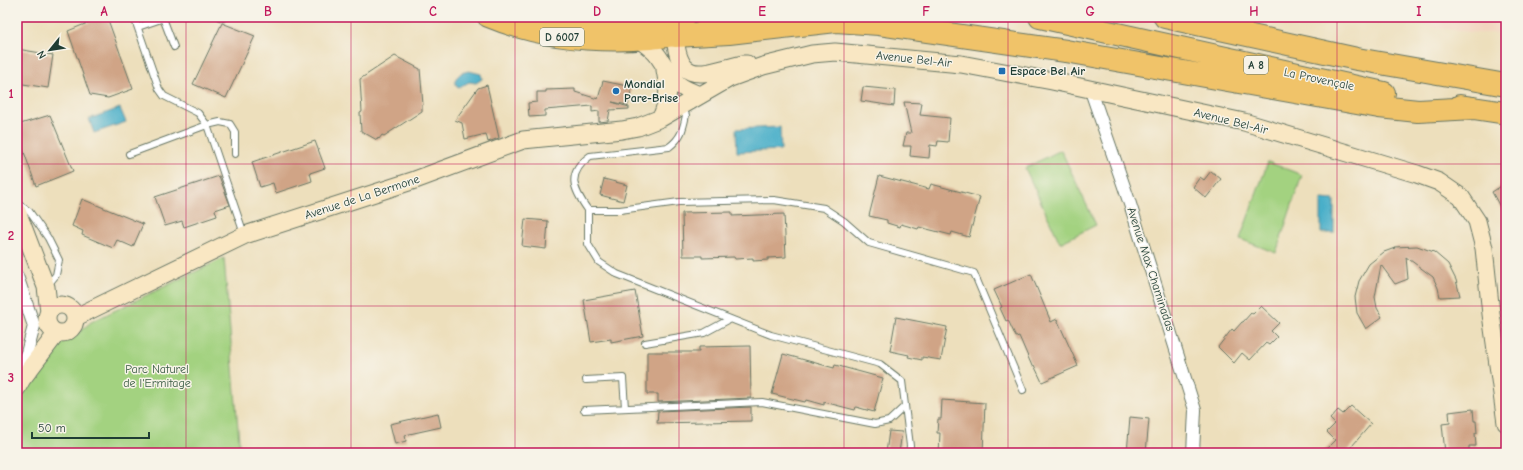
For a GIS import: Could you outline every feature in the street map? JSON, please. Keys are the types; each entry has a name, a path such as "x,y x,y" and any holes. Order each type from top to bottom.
{"highway":[{"name":"La Provençale","path":"1040,17 1392,95 1506,113"},
{"name":"A 8","path":"1165,17 1357,59 1506,85"},
{"path":"1210,17 1357,59"},
{"path":"675,36 729,34 836,21 879,24 1074,53 1379,107 1418,111 1474,108"}],"main road":[{"name":"D 6007","path":"488,17 502,23 538,33 578,40 610,41 675,36 714,27 744,17"},
{"name":"D 6007","path":"539,17 577,25 609,26 686,17"}],"street":[{"name":"Avenue Bel-Air","path":"675,36 676,50 680,62 687,71 695,74 743,64 763,66"},
{"path":"639,39 658,55 676,84 686,91 700,95"},
{"name":"Avenue Bel-Air","path":"681,106 730,78 763,66 812,54 835,52 877,55 975,66 1090,88 1244,122 1439,182 1461,197 1477,221 1484,248 1502,359 1506,423"},
{"path":"661,118 667,102 669,89 665,68"},
{"name":"Avenue Max Chaminadas","path":"1090,88 1130,204 1196,410 1193,453"},
{"name":"Avenue de La Bermone","path":"70,311 245,235 415,180 523,140 638,127 661,118 681,106"},
{"path":"17,211 46,287 49,312 47,320 48,324 50,328 57,333 65,334 72,329 76,322 70,311 46,287"},
{"path":"17,276 34,326 18,380"},
{"path":"49,312 55,306 70,311"},
{"path":"18,380 57,333"}],"lane":[{"path":"134,17 159,89 164,96 198,113 207,125 245,235"},
{"path":"138,27 165,18 174,47"},
{"path":"681,106 686,116 683,128 677,141 669,147 590,156 581,163 576,171 574,181 577,195 588,210 588,244 599,262 617,274 771,335 880,364 902,381 910,446 909,453"},
{"path":"129,154 207,125 220,122 230,124 235,132 235,154"},
{"path":"588,210 620,210 679,202 774,200 824,208 844,221 869,243 974,273 1022,390"},
{"path":"17,203 29,211 48,238 59,260 56,275 46,287"},
{"path":"645,343 704,333 730,319"},
{"path":"586,380 623,378 626,408"},
{"path":"584,410 762,402 875,424 889,421 905,406"}],"shaded area":[{"path":"1405,17 1506,17 1506,33 1478,33 1433,27"}],"green space":[{"path":"1061,150 1096,225 1060,243 1025,168"},
{"path":"1268,162 1302,175 1276,253 1240,239"},
{"name":"Parc Naturel de l'Ermitage","path":"224,258 240,453 17,453 17,404 22,394 59,344 75,336 91,322"}],"water":[{"path":"469,71 481,74 482,79 476,83 469,82 458,88 455,84 456,78 461,73"},
{"path":"120,108 126,122 94,133 89,119"},
{"path":"780,127 781,150 737,152 736,129"},
{"path":"1321,199 1334,200 1334,233 1321,233"}],"building":[{"path":"102,17 107,17 133,89 108,98 90,95 68,31"},
{"path":"222,23 255,36 226,98 193,84"},
{"path":"17,49 53,55 48,88 17,83"},
{"path":"395,56 420,69 423,105 422,111 384,136 382,135 377,140 361,131 360,113 362,112 360,79"},
{"path":"603,81 632,87 628,105 612,102 629,107 629,109 610,110 608,121 599,122 599,111 592,112 592,106 545,110 545,116 529,117 528,103 537,102 537,92 546,92 546,90 575,89 575,92 598,99"},
{"path":"487,85 499,138 488,142 486,134 465,139 462,123 455,120 478,88"},
{"path":"863,87 895,90 894,106 861,101"},
{"path":"904,102 922,103 920,115 950,118 948,142 938,141 937,146 930,145 929,158 910,156 911,146 903,146 906,133 911,133"},
{"path":"50,115 73,171 36,186 17,132 17,125"},
{"path":"315,141 325,168 310,173 312,181 276,193 273,183 260,187 252,162"},
{"path":"1211,171 1221,179 1206,198 1193,187 1200,177 1204,180"},
{"path":"219,176 230,205 215,210 217,216 184,227 182,221 165,226 155,197"},
{"path":"879,176 929,189 931,184 980,197 969,237 952,232 951,235 919,227 918,229 901,224 900,227 887,223 887,220 869,216"},
{"path":"604,179 627,185 623,201 600,195"},
{"path":"1506,183 1506,218 1492,192"},
{"path":"82,199 143,224 133,247 117,240 113,248 82,235 83,231 72,226"},
{"path":"732,212 732,216 784,214 786,257 753,261 753,258 735,259 734,257 702,258 702,256 683,256 682,213"},
{"path":"525,219 548,221 546,249 522,246"},
{"path":"1417,246 1434,252 1448,264 1456,280 1460,296 1440,297 1433,277 1406,257 1408,279 1395,284 1381,265 1375,297 1377,308 1382,317 1366,329 1357,313 1355,297 1359,281 1369,264 1384,252 1395,248 1394,247"},
{"path":"1031,274 1051,322 1057,319 1078,366 1042,382 1034,365 1032,366 1019,336 1016,337 1008,320 1006,321 1000,308 1002,307 994,290"},
{"path":"635,291 643,336 611,342 611,339 591,342 584,300"},
{"path":"1261,306 1279,323 1271,331 1277,337 1269,345 1266,343 1250,360 1242,353 1234,363 1218,347 1232,329 1234,331 1251,313 1253,314"},
{"path":"896,317 947,327 941,360 922,357 922,360 908,357 909,355 890,351"},
{"path":"750,346 751,398 658,402 658,394 647,394 647,352 699,352 699,347"},
{"path":"783,354 834,368 835,365 883,378 874,412 856,407 855,410 824,402 824,405 806,400 805,402 772,394"},
{"path":"942,400 985,403 983,453 939,453 940,433 937,433 938,419 941,419"},
{"path":"1351,406 1371,424 1346,453 1322,453 1335,440 1327,432 1335,424 1330,419 1338,410 1343,414"},
{"path":"751,407 751,421 657,423 658,411"},
{"path":"1473,409 1477,433 1475,433 1476,446 1469,446 1469,453 1445,453 1442,424 1450,423 1449,412"},
{"path":"438,413 441,427 405,435 406,441 395,444 390,424"},
{"path":"1130,417 1149,419 1146,453 1127,453"},
{"path":"889,431 902,432 899,453 886,453"}],"place":[{"name":"Espace Bel Air","path":"1002,71"},
{"name":"Mondial Pare-Brise","path":"616,91"}]}
